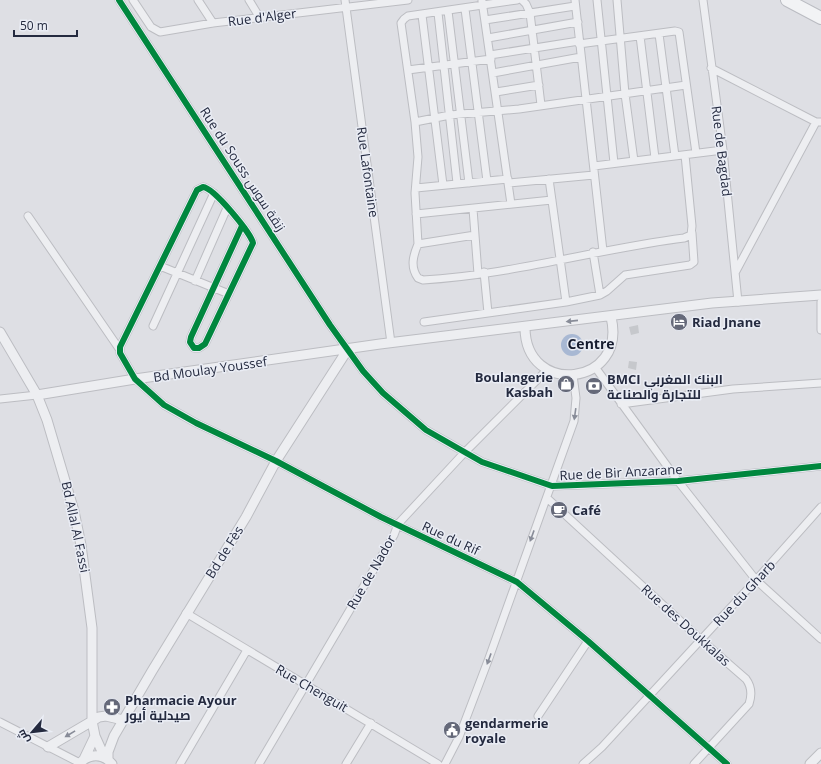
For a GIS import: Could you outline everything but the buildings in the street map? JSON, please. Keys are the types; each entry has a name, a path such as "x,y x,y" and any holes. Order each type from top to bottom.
{"main road":[{"path":"787,0 821,18"}],"street":[{"name":"Rue du Souss زنقة سوس","path":"118,0 348,349"},
{"name":"Rue d'Alger","path":"134,0 151,27 157,32 213,23 260,18 346,3 408,0"},
{"path":"249,0 260,18"},
{"path":"517,0 483,2 465,9 408,16 401,23 415,122 418,157 416,188 418,244 413,260 413,267 414,272 419,279 430,280 561,260 593,252 686,238 692,233"},
{"path":"522,0 526,4 530,13 541,105"},
{"path":"597,0 614,163"},
{"path":"617,0 625,94 634,161"},
{"name":"Rue de Bagdad","path":"703,0 723,150 738,302"},
{"path":"200,1 213,23"},
{"path":"483,2 511,204"},
{"name":"Rue Lafontaine","path":"346,3 391,343"},
{"path":"485,20 530,13 575,3 603,251"},
{"path":"465,9 487,181"},
{"path":"448,11 462,115 469,183"},
{"path":"438,13 457,183"},
{"path":"422,15 443,185"},
{"path":"488,38 578,22"},
{"path":"408,70 472,62 534,48 620,39 675,31 679,33 696,153"},
{"path":"659,34 676,156"},
{"path":"640,36 655,158"},
{"path":"493,73 580,57"},
{"path":"711,68 819,122 736,271"},
{"path":"496,92 539,85"},
{"path":"415,122 450,115 462,115 541,105 686,85"},
{"path":"594,166 723,150"},
{"path":"424,322 566,302 600,295 607,291 625,275 687,266 694,263 685,154"},
{"path":"416,188 457,183 549,179 594,174"},
{"path":"549,179 566,302"},
{"path":"120,350 197,190 200,187 206,187 214,193 242,226 253,243 204,344 199,348 194,348 190,342 191,337 242,226"},
{"path":"153,326 214,193"},
{"path":"416,214 552,200"},
{"path":"194,281 227,208"},
{"path":"473,209 475,235 488,313"},
{"path":"28,216 120,350 135,379"},
{"path":"418,244 475,235"},
{"path":"593,252 600,295"},
{"path":"160,266 229,294"},
{"name":"Bd Moulay Youssef","path":"0,398 37,395 135,379 391,343 610,317 712,303 821,296"},
{"path":"821,302 821,330"},
{"path":"525,327 526,344 534,359 547,370 564,375 573,375 584,373 595,367 606,356 610,348 613,333 610,317"},
{"name":"Bd Allal Al Fassi","path":"0,332 37,395 66,478 81,545 92,628 92,721 95,736 108,760"},
{"name":"Rue de Bir Anzarane","path":"348,349 363,371 404,412 426,430 464,453 505,471 552,486 678,481 821,466"},
{"name":"Bd de Fès","path":"108,760 111,745 123,720 186,613 246,517 276,462 348,349"},
{"path":"595,367 678,481 756,580 821,639"},
{"name":"Rue de Nador","path":"259,764 394,535 398,524 464,453 547,370"},
{"path":"445,764 459,737 552,486 574,421 576,398 573,375"},
{"name":"Rue du Rif","path":"135,379 164,404 196,423 517,582 588,641 727,764"},
{"path":"621,404 733,389 821,383"},
{"name":"Rue des Doukkalas","path":"547,498 700,640 746,679 751,691 749,704 694,764"},
{"name":"Rue du Gharb","path":"583,764 602,747 821,507"},
{"name":"Rue Chenguit","path":"186,613 438,764"},
{"path":"538,716 588,641"},
{"path":"180,764 247,650"},
{"path":"48,747 92,721 106,716 123,720"},
{"path":"0,722 81,762"},
{"path":"346,764 371,723"},
{"path":"81,762 95,736"},
{"path":"810,764 820,753"},
{"path":"81,762 94,755 108,760"}],"water":[{"path":"572,334 576,335 582,341 582,349 576,355 572,356 568,355 562,349 561,345 562,341 568,335"}],"cycle path":[{"path":"119,0 330,325 363,371 383,393 426,430 482,462 552,486 678,481 821,466"},
{"path":"242,226 191,337 190,342 194,348 199,348 205,344 253,243 239,221 215,195 203,187 197,190 120,347 120,353 135,379 164,405 196,423 276,461 381,517 517,582 588,641 727,764"}],"place":[{"name":"Riad Jnane","path":"679,322"},
{"name":"Boulangerie Kasbah","path":"566,384"},
{"name":"BMCI البنك المغربي للتجارة والصناعة","path":"594,386"},
{"name":"Café","path":"559,510"},
{"name":"Pharmacie Ayour صيدلية أيور","path":"112,707"},
{"name":"gendarmerie royale","path":"452,730"}],"district":[{"name":"Centre","path":"591,344"}]}
